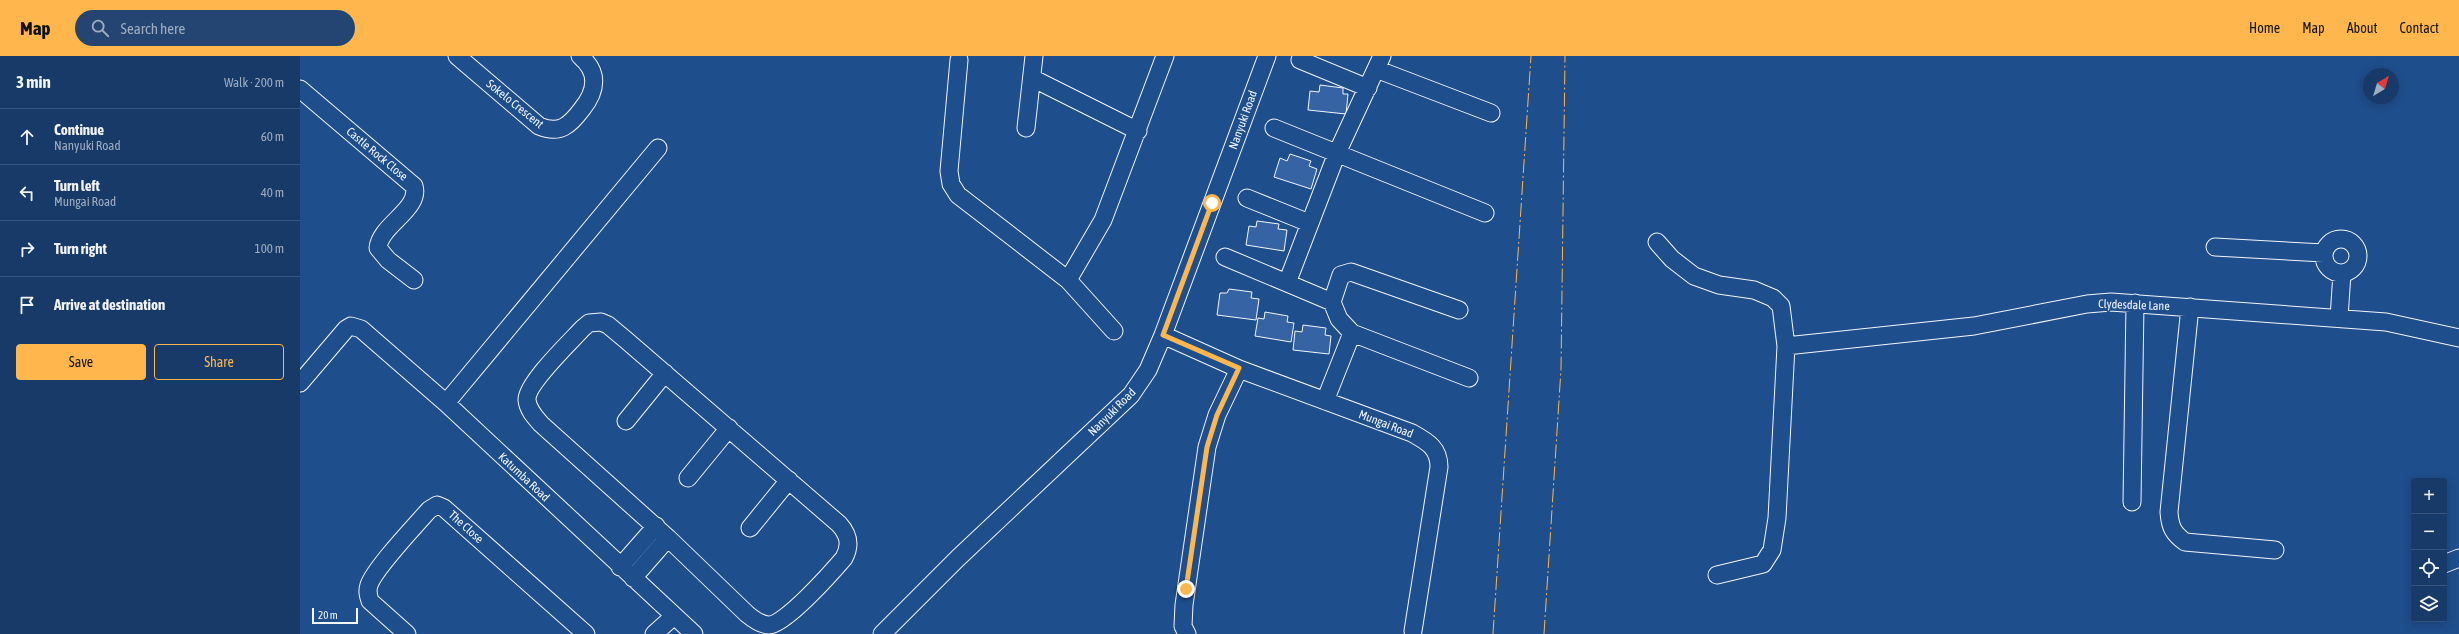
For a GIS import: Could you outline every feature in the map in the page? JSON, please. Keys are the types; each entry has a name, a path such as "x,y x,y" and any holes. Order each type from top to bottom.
{"street":[{"name":"Sokelo Crescent","path":"457,56 539,126 557,130 571,123 590,98 594,90 592,69 580,56"},
{"path":"1026,128 1034,56"},
{"path":"1068,280 1103,220 1138,131 1165,56"},
{"name":"Nanyuki Road","path":"882,634 964,552 1131,395 1148,370 1163,335 1267,56"},
{"path":"959,60 949,171 951,184 958,195 1068,280 1114,332"},
{"path":"1300,60 1368,88"},
{"path":"1287,283 1309,222 1337,154 1379,62 1491,113"},
{"path":"1032,78 1138,131"},
{"name":"Castle Rock Close","path":"300,89 414,186 414,198 385,233 378,248 388,260 414,280"},
{"path":"1274,128 1484,213"},
{"path":"446,403 658,148"},
{"path":"1247,198 1309,222"},
{"path":"2340,238 2354,244 2358,258 2356,266 2342,273 2334,272 2328,267 2324,253 2333,240 2340,238"},
{"path":"1658,242 1672,259 1694,276 1719,285 1754,290 1773,298 1781,306 1786,346 1777,518 1772,550 1763,564 1717,575"},
{"path":"2215,247 2324,253"},
{"path":"1225,257 1332,302"},
{"path":"1459,310 1351,272 1341,275 1332,302 1339,319 1352,333 1469,378"},
{"path":"2339,318 2342,273"},
{"path":"2132,502 2135,303"},
{"name":"Clydesdale Lane","path":"1786,346 1974,326 2087,304 2135,303 2386,322 2459,338"},
{"path":"2190,307 2170,512 2170,524 2173,533 2185,542 2275,550"},
{"path":"601,322 608,325 729,428 844,529 847,535 849,546 844,558 833,571 787,616 775,624 761,623 747,614 662,532 541,424 530,410 527,398 534,384 589,323 601,322"},
{"name":"Katumba Road","path":"300,384 342,332 350,326 356,326 368,334 446,403 620,567 694,634"},
{"path":"1325,401 1352,333"},
{"name":"Mungai Road","path":"1163,335 1239,368 1412,433 1431,444 1436,451 1439,467 1413,631"},
{"path":"1187,634 1183,626 1184,605 1207,447 1217,415 1239,368"},
{"path":"626,421 665,373"},
{"path":"688,478 729,428"},
{"path":"750,528 789,480"},
{"name":"The Close","path":"407,634 370,600 367,594 369,586 376,573 429,510 437,505 444,508 586,634"},
{"path":"620,567 662,532"},
{"path":"633,578 662,532"},
{"path":"2447,563 2459,558"},
{"path":"654,634 674,616"}],"building":[{"path":"1320,85 1343,88 1343,94 1348,94 1346,114 1308,110 1310,91 1319,92"},
{"path":"1290,154 1311,161 1309,166 1317,169 1311,189 1274,177 1280,158 1287,161"},
{"path":"1257,221 1279,224 1278,229 1287,230 1284,251 1246,245 1249,226 1256,227"},
{"path":"1229,289 1252,292 1251,298 1259,299 1256,320 1217,315 1220,293 1227,293"},
{"path":"1265,312 1288,316 1287,322 1294,323 1291,342 1255,336 1258,318 1264,319"},
{"path":"1303,325 1326,328 1325,335 1331,336 1329,354 1293,350 1295,331 1302,332"}],"power":[{"path":"1493,634 1531,56"},
{"path":"1544,634 1561,369 1565,56"}],"route":[{"path":"1186,589 1207,447 1217,415 1239,368 1163,335 1212,203"}]}
